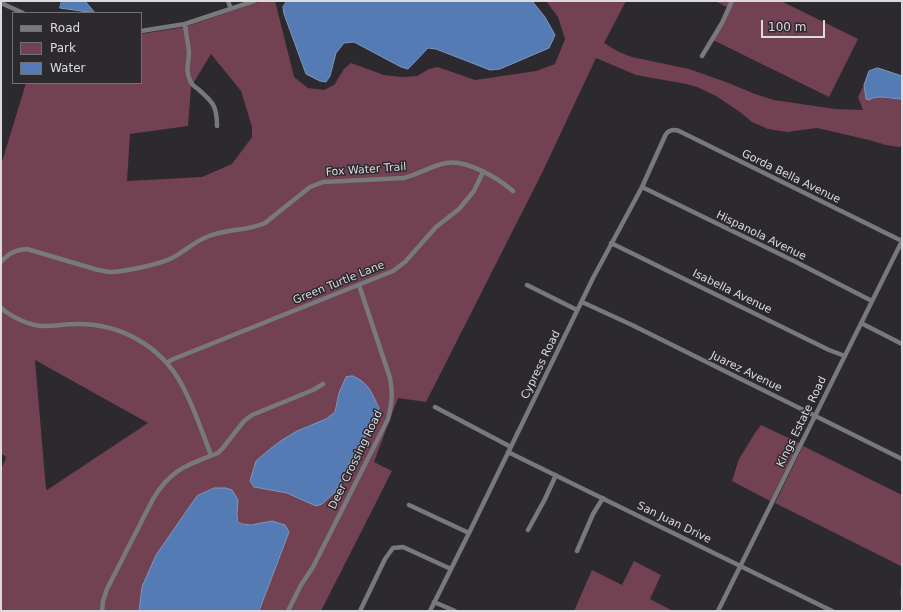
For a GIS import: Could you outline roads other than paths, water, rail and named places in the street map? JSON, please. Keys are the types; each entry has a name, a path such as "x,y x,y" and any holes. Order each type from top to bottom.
{"street":[{"path":"228,1 231,9"},
{"path":"142,31 185,24 254,1"},
{"path":"702,56 722,23 732,1"},
{"path":"1,3 21,12"},
{"path":"185,24 189,54 188,65 190,80 194,86 209,98 214,105 217,114 217,126"},
{"name":"Cypress Road","path":"430,611 611,243 642,187 665,136 671,130"},
{"name":"Gorda Bella Avenue","path":"671,130 679,131 902,241"},
{"name":"Fox Water Trail","path":"1,262 8,254 18,250 27,249 98,270 110,272 166,261 173,258 198,240 209,235 258,226 274,217 310,187 323,182 404,178 414,176 433,167 447,163 459,162 469,165 505,184 513,191"},
{"name":"Green Turtle Lane","path":"167,363 393,271 405,262 436,227 459,210 468,199 483,172"},
{"name":"Hispanola Avenue","path":"642,187 872,301"},
{"name":"Kings Estate Road","path":"718,611 902,241"},
{"name":"Isabella Avenue","path":"611,243 829,350 845,356"},
{"name":"Deer Crossing Road","path":"288,611 301,585 314,566 388,419 391,406 392,392 390,378 359,285"},
{"path":"527,285 578,310"},
{"name":"Juarez Avenue","path":"582,302 632,324 902,458"},
{"path":"1,308 30,324 38,326 88,324 116,329 142,342 167,363 182,385 211,455"},
{"path":"861,323 902,344"},
{"path":"102,611 107,590 160,487 170,476 181,468 218,453 226,446 244,421 252,415 313,390 323,384"},
{"path":"434,407 511,447"},
{"name":"San Juan Drive","path":"508,452 832,611"},
{"path":"528,530 556,475"},
{"path":"577,551 593,514 603,498"},
{"path":"410,505 469,533"},
{"path":"360,611 385,559 393,548 403,547 451,569"},
{"path":"434,602 455,611"}],"water":[{"path":"62,1 85,1 94,12 88,12 60,8"},
{"path":"287,1 532,1 545,17 555,35 549,48 500,69 490,70 436,49 428,48 408,69 401,67 354,42 344,43 336,53 330,76 326,82 320,81 306,74 284,14 283,7"},
{"path":"878,68 902,76 902,99 876,97 869,100 866,99 864,85 869,71"},
{"path":"353,376 366,385 372,393 379,408 369,433 359,444 335,492 322,504 316,506 287,493 254,487 250,481 256,461 282,440 297,431 326,419 335,412 339,393 346,377"},
{"path":"214,488 226,488 232,490 238,500 238,522 251,525 272,521 285,525 289,532 259,611 139,611 142,587 156,555 197,496"}]}
